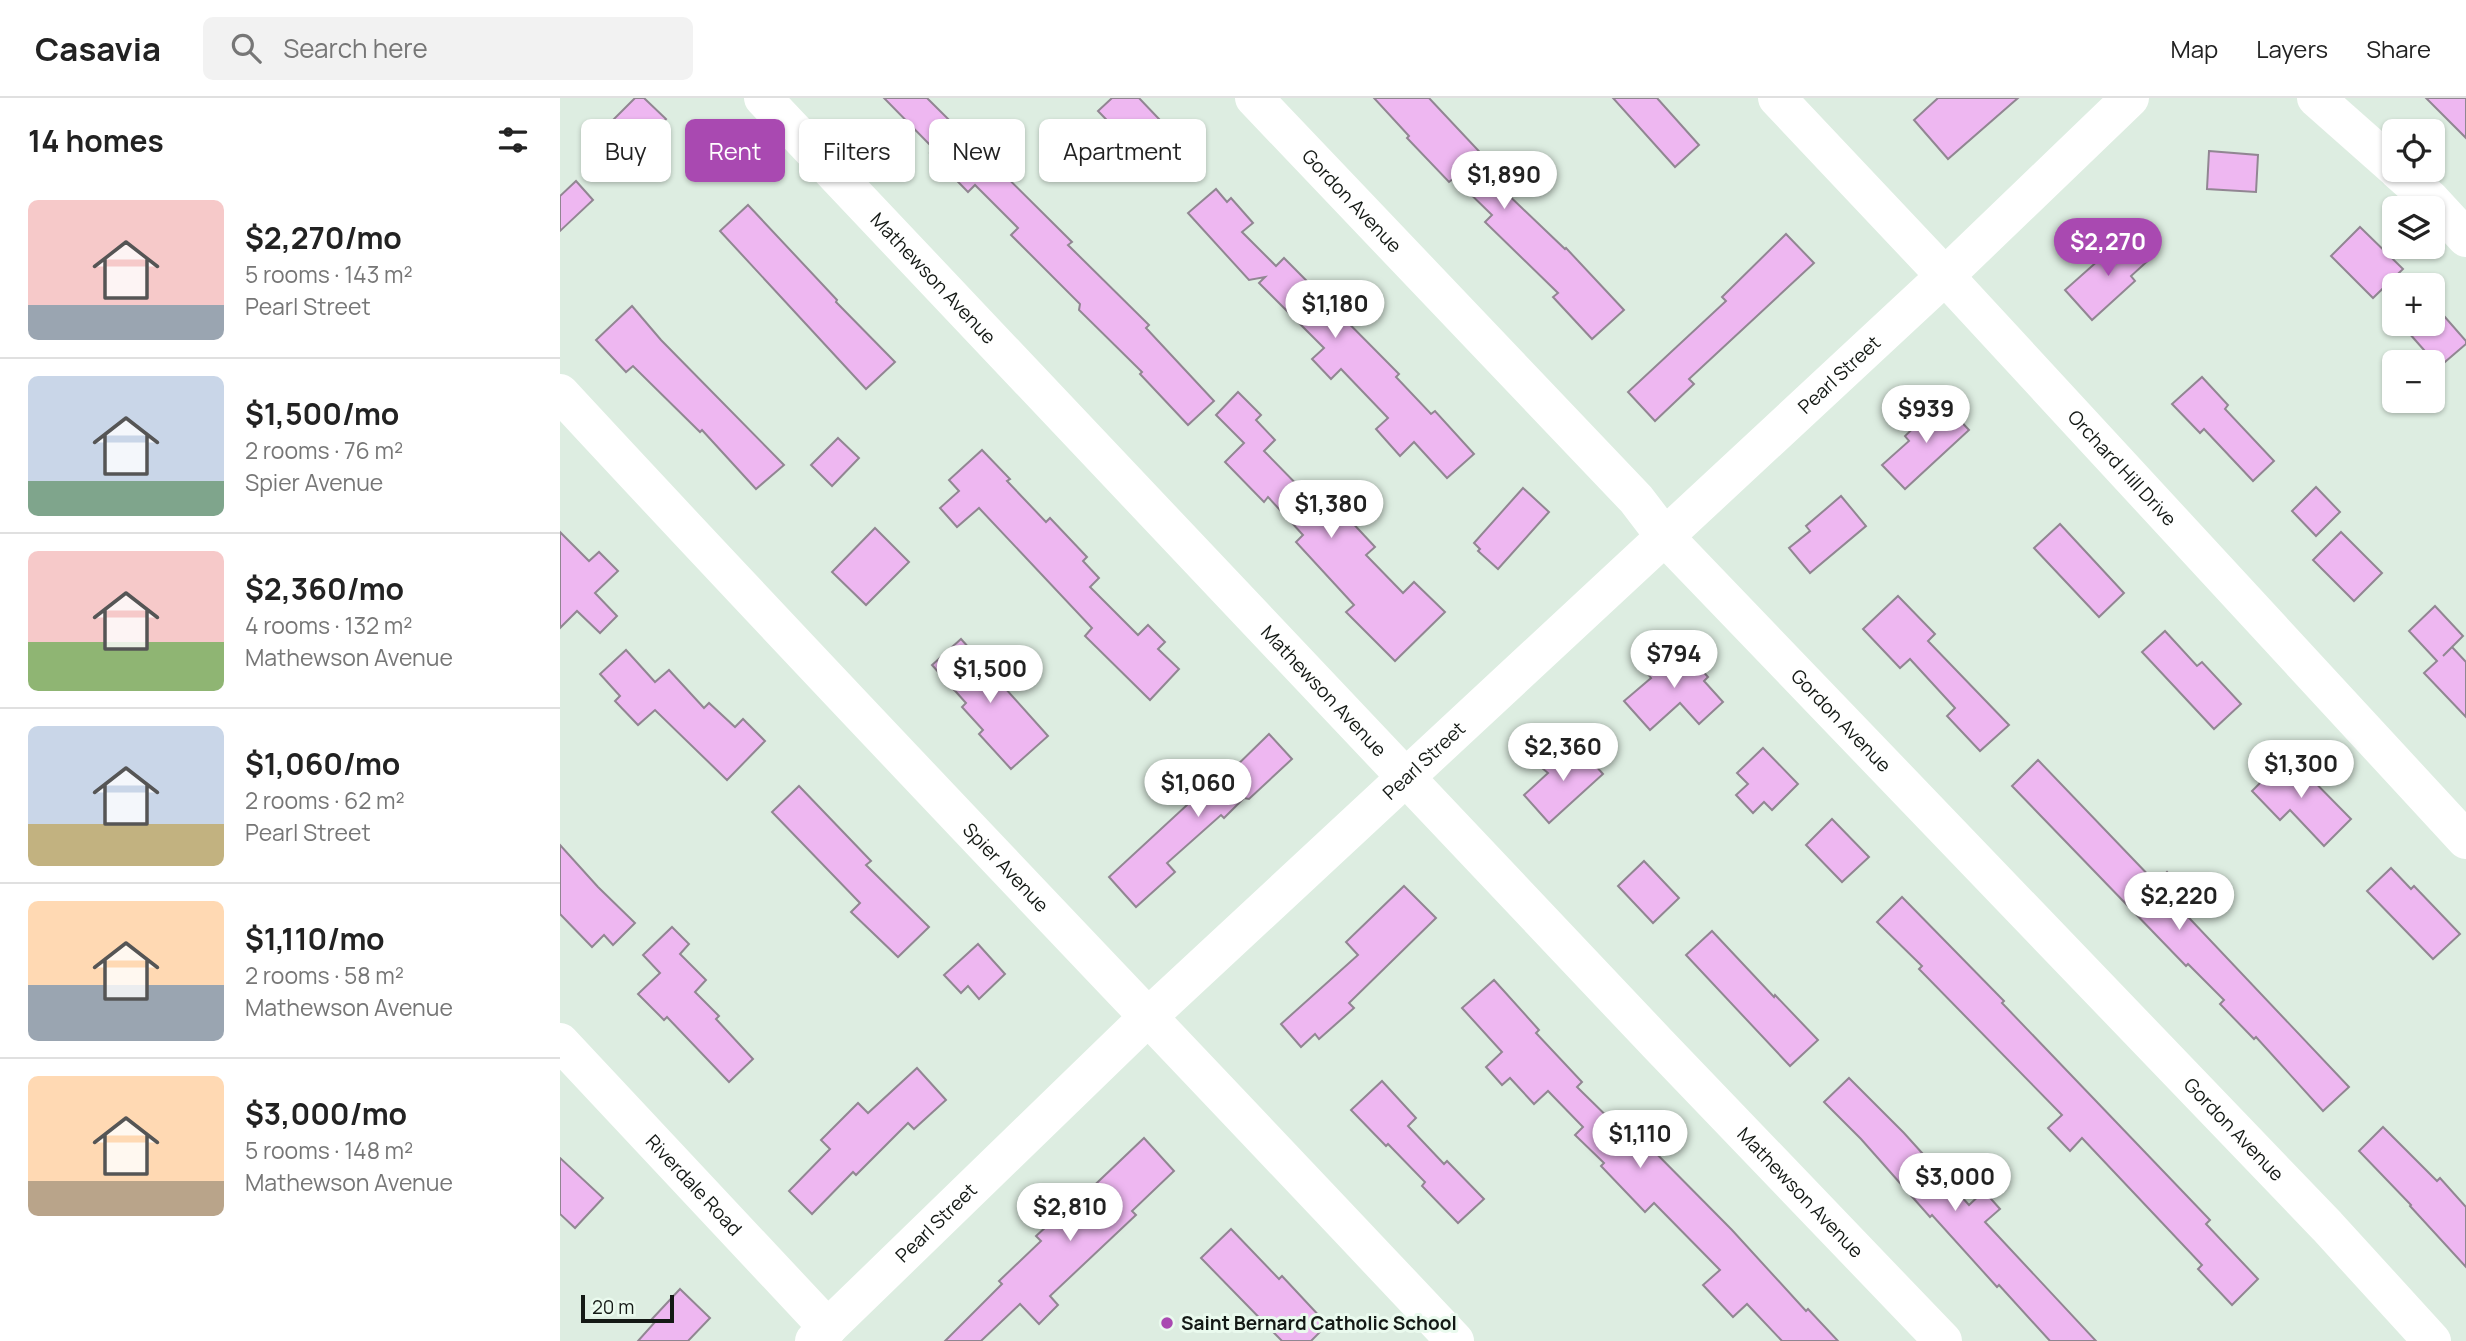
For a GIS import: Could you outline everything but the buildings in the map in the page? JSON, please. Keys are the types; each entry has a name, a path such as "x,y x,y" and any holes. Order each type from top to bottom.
{"street":[{"name":"Mathewson Avenue","path":"763,98 1658,1044 1943,1341"},
{"name":"Gordon Avenue","path":"1254,98 1636,499 1665,537 2327,1226 2432,1341"},
{"name":"Orchard Hill Drive","path":"1777,98 2466,840"},
{"name":"Pearl Street","path":"821,1334 1149,1016 1945,276 2130,98"},
{"path":"2316,98 2382,156"},
{"path":"2411,182 2466,238"},
{"name":"Spier Avenue","path":"560,393 725,571 1455,1341"},
{"name":"Riverdale Road","path":"560,1042 821,1334"}],"place":[{"name":"Saint Bernard Catholic School","path":"1167,1323"}]}
